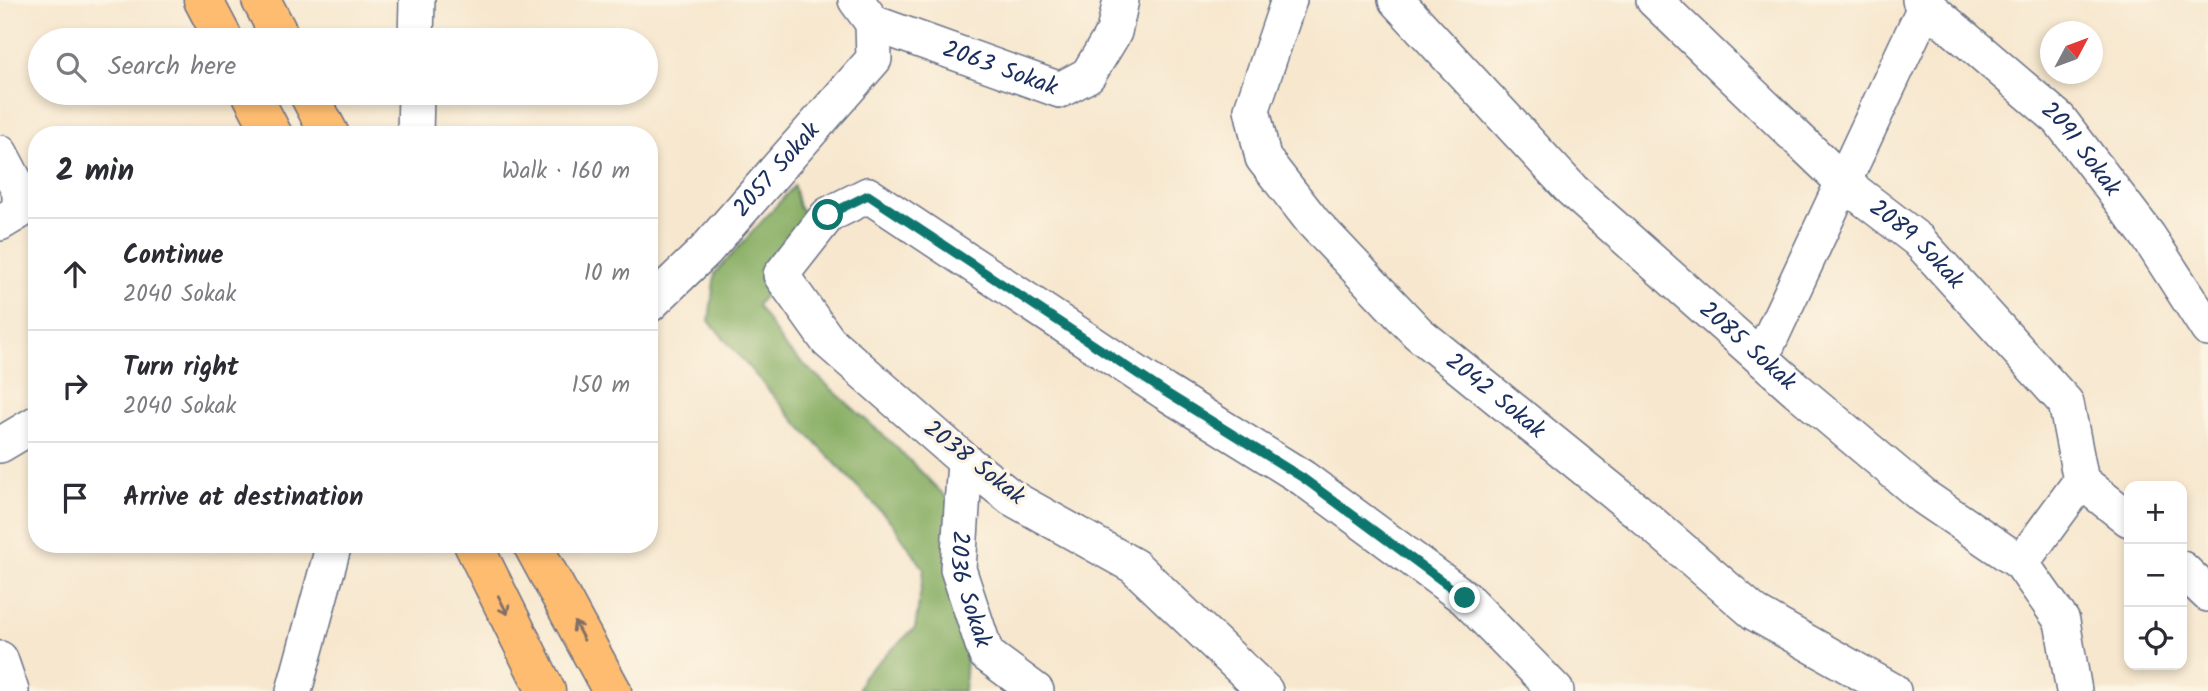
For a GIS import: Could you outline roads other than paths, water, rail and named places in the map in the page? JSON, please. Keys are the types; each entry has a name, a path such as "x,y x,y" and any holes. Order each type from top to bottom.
{"main road":[{"path":"203,0 218,28"},
{"path":"261,0 276,28"},
{"path":"257,105 268,126"},
{"path":"314,105 325,126"},
{"path":"477,553 546,691"},
{"path":"538,553 612,691"}],"street":[{"path":"416,28 417,0"},
{"name":"2063 Sokak","path":"864,12 1060,90 1088,75 1114,32 1121,0"},
{"name":"2042 Sokak","path":"1289,0 1252,109 1263,158 1313,222 1418,333 1636,510 1755,613 1893,691"},
{"name":"2085 Sokak","path":"1396,0 1572,190 1761,358 1924,496 2021,563 2062,621 2074,691"},
{"name":"2089 Sokak","path":"1654,0 1845,184 1918,240 2066,403 2081,481"},
{"path":"1761,358 1845,184 1940,7"},
{"name":"2091 Sokak","path":"1940,7 2059,119 2148,236 2208,329"},
{"name":"2057 Sokak","path":"658,296 705,251 874,59 864,12"},
{"path":"415,126 416,105"},
{"path":"0,153 20,191 10,217"},
{"name":"2038 Sokak","path":"1265,691 1134,566 1012,498 965,461 828,341 781,275 828,215 868,195 1165,392 1303,478 1465,598 1556,691"},
{"path":"0,445 28,428"},
{"name":"2036 Sokak","path":"965,461 958,569 986,654 1036,691"},
{"path":"2021,563 2081,481 2124,515"},
{"path":"294,691 332,553"},
{"path":"2187,574 2208,594"},
{"path":"986,654 986,691"},
{"path":"0,659 11,691"}]}
